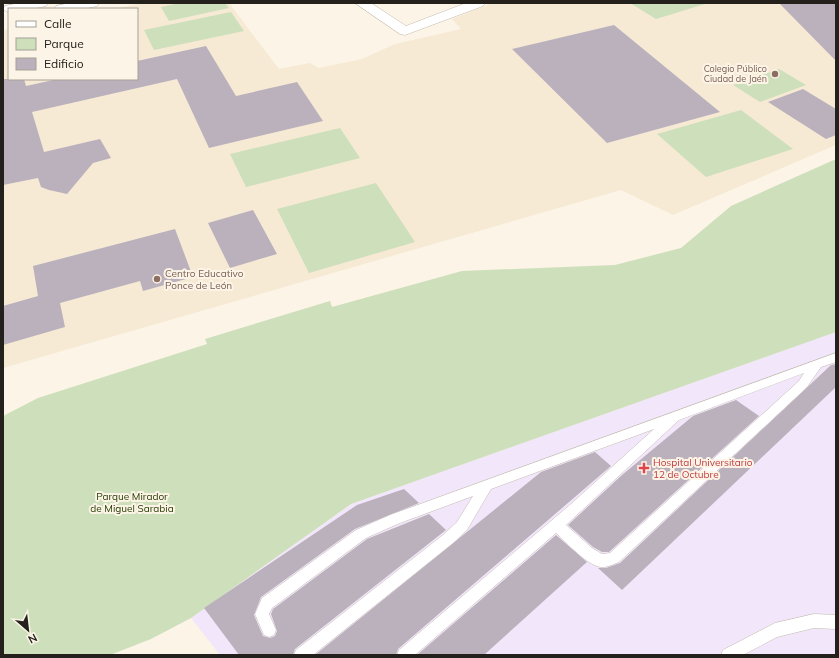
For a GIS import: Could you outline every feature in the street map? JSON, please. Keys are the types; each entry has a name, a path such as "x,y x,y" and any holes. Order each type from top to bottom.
{"main road":[{"path":"15,8 41,3"},
{"path":"66,8 92,3"}],"street":[{"path":"362,3 405,31 478,3"}],"lane":[{"path":"269,630 262,614 267,603 361,534 395,519 836,357"},
{"path":"557,525 587,552 601,561 614,558 803,384 817,364"},
{"path":"404,655 557,525 678,415"},
{"path":"301,655 448,539 462,526 486,486"},
{"path":"728,655 775,630 814,621 836,622"}],"shaded area":[{"name":"Centro Educativo Ponce de León","path":"143,3 229,3 279,69 310,63 319,68 362,59 395,44 461,29 452,19 492,3 836,3 836,145 673,215 621,190 3,368 3,30 8,29 8,80 138,80 138,8 117,8"},
{"name":"Hospital Universitario 12 de Octubre","path":"836,332 836,655 220,655 191,618 351,504"}],"green space":[{"path":"180,3 225,3 229,8 169,21 161,7"},
{"path":"630,3 708,3 656,19"},
{"path":"231,12 244,31 154,50 144,30"},
{"path":"779,69 806,85 760,102 733,85"},
{"path":"741,110 793,149 706,177 657,134"},
{"path":"340,128 360,158 246,187 230,154"},
{"name":"Parque Mirador de Miguel Sarabia","path":"836,159 836,332 351,504 191,618 151,639 110,655 3,655 3,417 5,415 38,398 207,344 205,339 330,301 332,307 462,271 615,265 681,248 731,206"},
{"path":"376,183 415,242 309,273 277,209"}],"building":[{"path":"779,3 836,3 836,61"},
{"path":"614,25 720,112 607,143 512,49"},
{"path":"206,46 236,96 297,82 323,121 209,148 177,79 32,112 44,152 100,139 111,158 93,163 67,194 41,187 38,178 3,185 3,79 24,80 26,86 53,80 138,80 138,61"},
{"path":"803,89 836,109 836,135 826,139 768,102"},
{"path":"253,210 277,254 230,268 208,223"},
{"path":"175,229 193,277 143,291 140,281 60,303 65,327 3,345 3,306 38,296 33,266"},
{"path":"836,364 836,387 622,590 598,568 606,568 620,563 831,365"},
{"path":"736,400 759,416 609,552 602,552 593,547 568,525 622,475 693,416"},
{"path":"595,452 611,466 398,649 396,655 315,655 541,472"},
{"path":"404,489 419,503 355,529 261,597 254,615 263,636 270,638 275,636 277,631 271,614 273,609 367,539 429,514 446,530 295,649 293,655 239,655 204,608 357,505"},
{"path":"556,535 587,562 484,655 417,655"}],"place":[{"name":"Colegio Público Ciudad de Jaén","path":"775,74"},
{"name":"Centro Educativo Ponce de León","path":"157,279"},
{"name":"Hospital Universitario 12 de Octubre","path":"644,468"}]}
